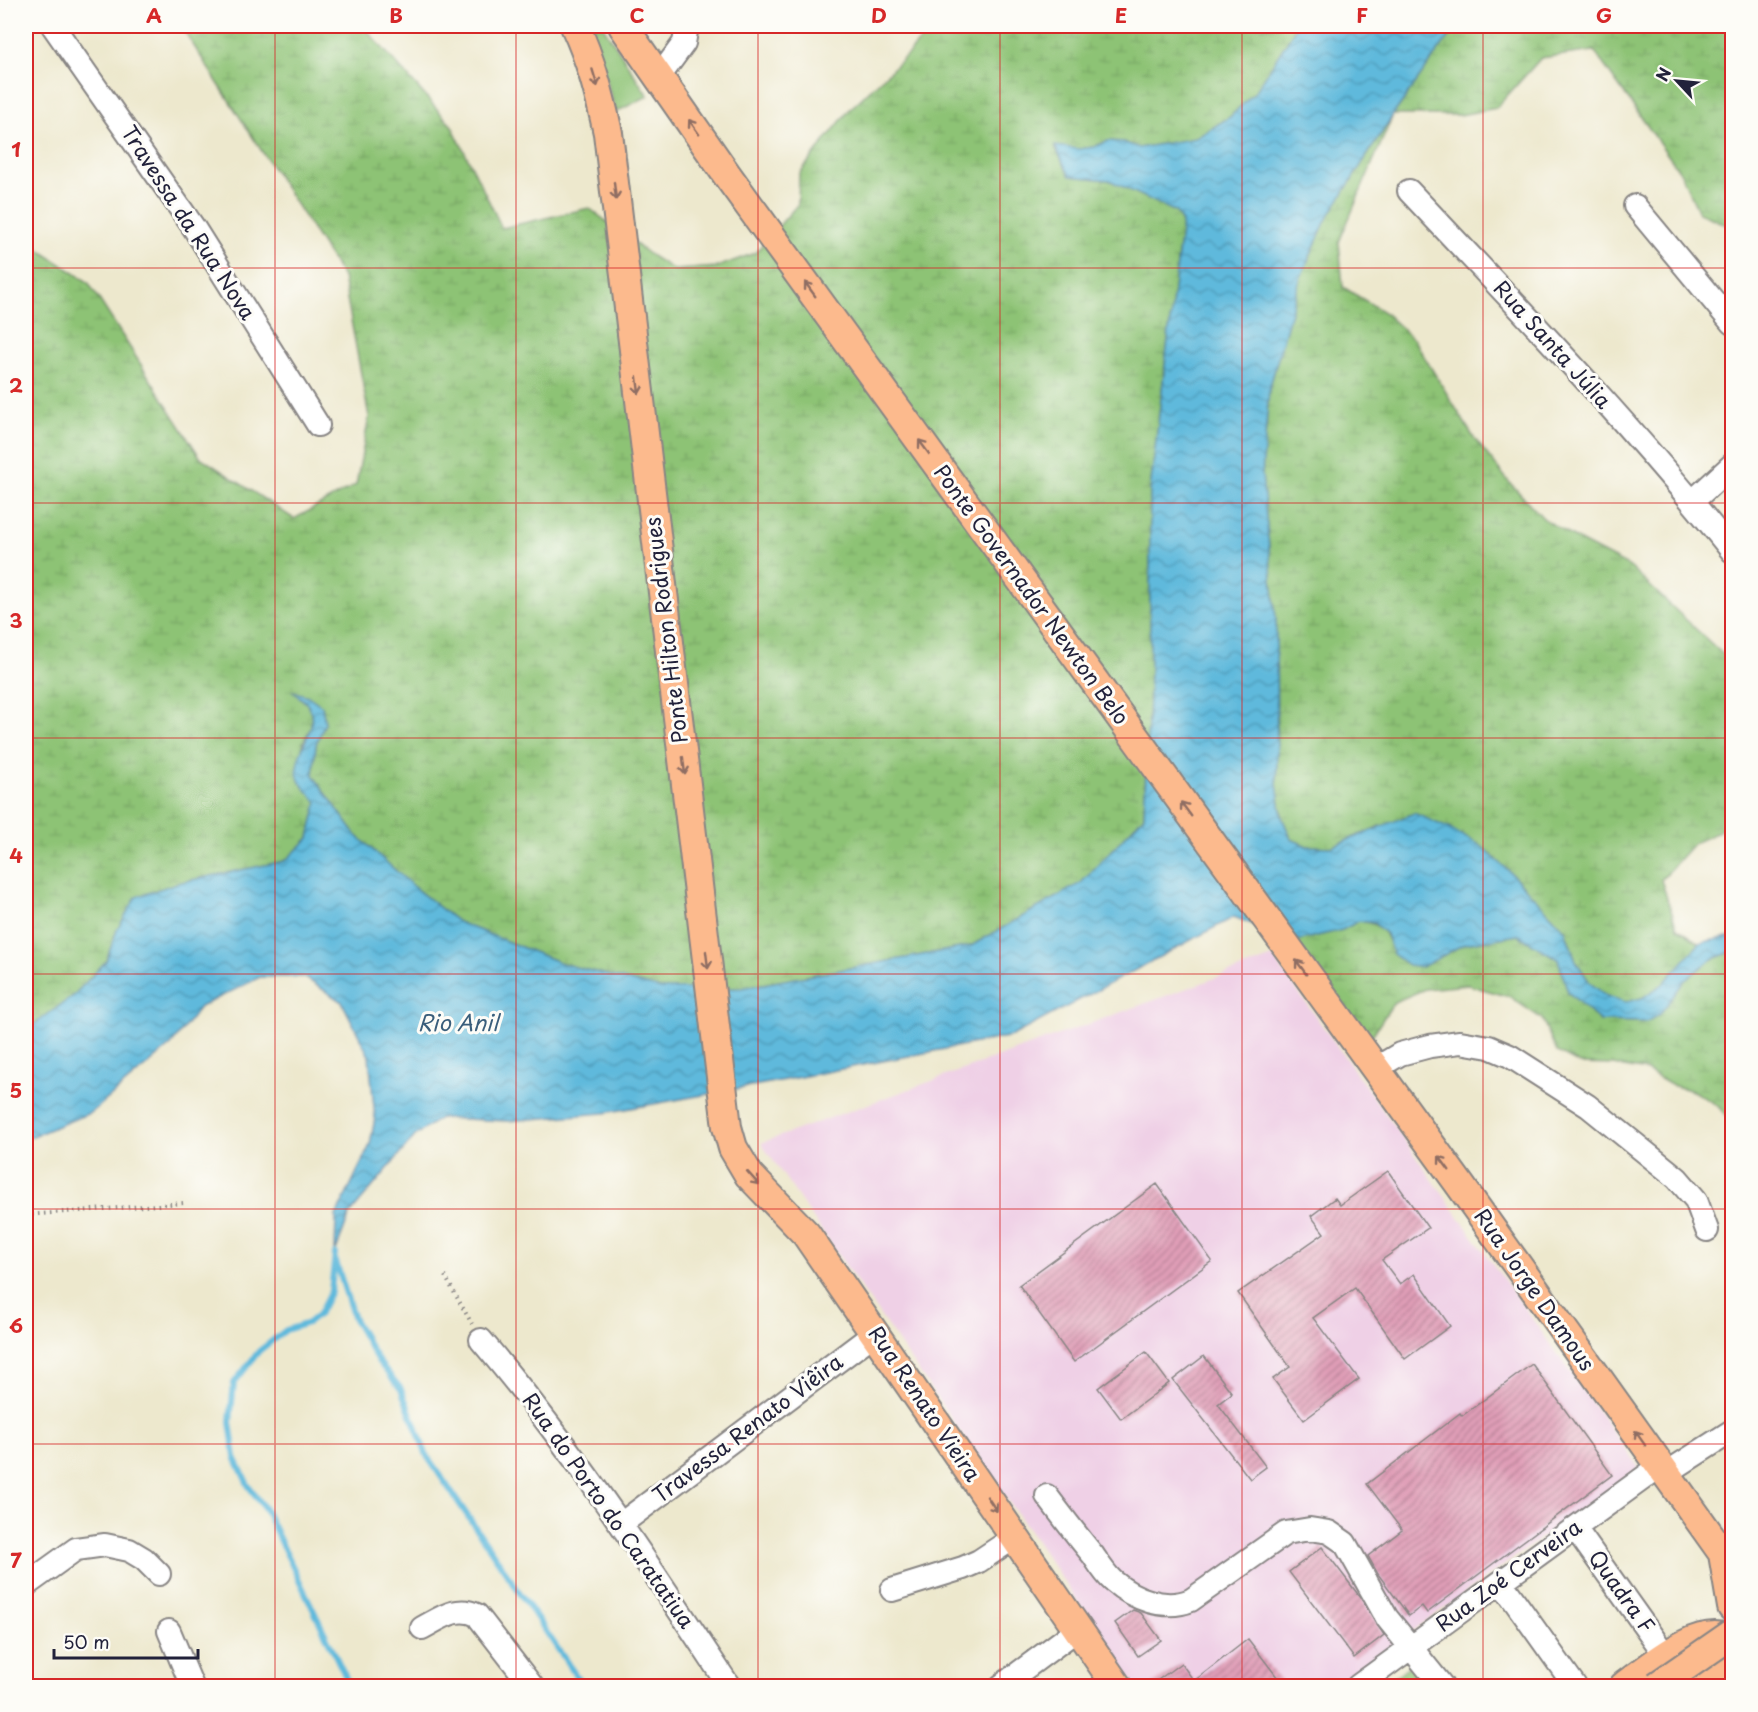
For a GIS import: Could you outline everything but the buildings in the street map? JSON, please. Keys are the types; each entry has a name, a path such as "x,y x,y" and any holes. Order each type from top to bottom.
{"main road":[{"name":"Ponte Governador Newton Belo","path":"623,26 727,175 1335,1014"},
{"name":"Ponte Hilton Rodrigues","path":"572,28 600,95 608,133 727,1126"},
{"name":"Rua Jorge Damous","path":"1335,1014 1662,1470 1699,1520 1729,1554"},
{"name":"Rua Renato Vieira","path":"727,1126 733,1148 749,1175 806,1234 1118,1686"},
{"path":"1729,1554 1732,1607"},
{"path":"1658,1686 1732,1634"},
{"path":"1624,1686 1688,1643 1707,1636 1723,1636 1732,1641"},
{"path":"1700,1686 1732,1664"},
{"path":"1728,1686 1732,1679"}],"street":[{"name":"Travessa da Rua Nova","path":"53,26 194,228 318,425"},
{"path":"659,77 686,34 702,26"},
{"name":"Rua Santa Júlia","path":"1409,191 1541,332 1692,501 1732,551"},
{"path":"1635,206 1732,323"},
{"path":"1692,501 1732,465"},
{"path":"1375,1069 1400,1054 1430,1046 1460,1042 1489,1047 1510,1056 1588,1106 1677,1178 1696,1200 1707,1230"},
{"name":"Travessa Renato Viêira","path":"621,1524 875,1333"},
{"name":"Rua do Porto do Caratatiua","path":"481,1340 521,1388 621,1524 729,1686"},
{"name":"Rua Zoé Cerveira","path":"1363,1685 1575,1528 1662,1470 1732,1431"},
{"path":"1047,1496 1112,1580 1146,1600 1165,1605 1179,1605 1191,1600 1286,1533 1310,1529 1329,1532 1345,1543 1387,1618 1442,1686"},
{"name":"Quadra F","path":"1575,1528 1666,1656"},
{"path":"892,1590 963,1568 979,1561 1015,1537"},
{"path":"26,1585 76,1549 105,1545 129,1550 144,1559 159,1574"},
{"path":"1501,1582 1575,1686"},
{"path":"422,1628 456,1611 467,1610 477,1615 532,1686"},
{"path":"1001,1686 1078,1629"},
{"path":"169,1631 192,1686"}],"path":[{"path":"26,1215 184,1203"},
{"path":"445,1276 481,1340"}],"shaded area":[{"path":"1273,957 1639,1468 1336,1686 1136,1686 761,1143"}],"green space":[{"path":"181,26 363,26 452,126 502,228 589,208 650,255 674,270 717,267 755,253 798,204 799,174 850,109 909,53 933,26 1297,26 1256,91 1230,117 1196,138 1139,148 1123,142 1108,141 1094,147 1079,149 1055,147 1070,176 1109,180 1176,212 1182,222 1150,491 1150,675 1144,816 1081,883 971,946 741,988 661,989 564,964 458,922 415,888 355,834 313,775 316,744 325,723 322,706 294,692 309,705 312,717 311,727 303,742 299,781 317,802 309,838 285,861 177,883 117,930 106,961 73,996 26,1029 26,241 88,282 200,457 294,519 356,485 369,417 343,277"},
{"path":"589,26 603,26 648,96 616,112"},
{"path":"1456,26 1732,26 1732,227 1699,213 1680,172 1594,51 1541,58 1496,108 1460,115 1393,115"},
{"path":"1393,115 1339,242 1343,287 1384,312 1414,340 1474,438 1509,482 1544,519 1630,567 1732,663 1732,821 1716,833 1694,843 1661,880 1677,928 1700,943 1663,984 1642,998 1626,1002 1607,997 1590,983 1576,961 1565,930 1509,871 1480,845 1448,828 1380,826 1331,847 1307,846 1291,839 1282,817 1277,784 1276,619 1262,475 1269,390 1300,279 1326,220"},
{"path":"1359,921 1379,927 1393,954 1422,967 1464,944 1518,935 1558,959 1568,992 1600,1021 1646,1022 1660,1014 1684,981 1712,959 1732,952 1732,1123 1717,1105 1693,1091 1671,1085 1647,1071 1613,1065 1580,1064 1557,1052 1542,1019 1510,997 1468,985 1425,989 1394,1002 1366,1045 1296,941 1342,930"},
{"path":"1414,1662 1431,1686 1383,1686"}],"water":[{"name":"Rio Anil","path":"1297,26 1456,26 1393,115 1326,220 1300,279 1269,390 1262,475 1276,619 1277,784 1282,817 1291,839 1307,846 1331,847 1414,813 1448,828 1480,845 1509,871 1565,930 1576,961 1590,983 1607,996 1626,1002 1642,998 1663,984 1700,943 1732,936 1732,952 1712,959 1684,981 1660,1014 1646,1022 1600,1021 1568,992 1558,959 1518,935 1464,944 1422,967 1408,965 1393,954 1386,934 1374,923 1359,921 1342,930 1296,941 1234,917 1012,1036 604,1113 508,1121 440,1118 415,1136 350,1214 335,1253 336,1216 370,1145 375,1118 369,1056 342,1002 304,977 260,977 200,1007 171,1045 92,1112 26,1139 26,1029 73,996 106,961 117,930 136,897 177,883 285,861 309,838 317,802 300,783 297,770 312,716 308,705 292,691 308,696 322,706 325,723 316,744 313,775 355,834 415,888 458,922 564,964 661,989 741,988 971,946 1081,883 1144,816 1150,675 1150,491 1182,222 1176,212 1109,180 1070,176 1055,146 1079,149 1094,147 1108,141 1123,142 1139,148 1196,138 1230,117 1256,91"}],"waterway":[{"path":"335,1253 331,1291 319,1314 308,1323 286,1330 259,1351 234,1383 230,1422 235,1457 248,1485 265,1509 350,1686"},
{"path":"336,1262 354,1319 378,1361 401,1389 427,1456 583,1686"}]}
